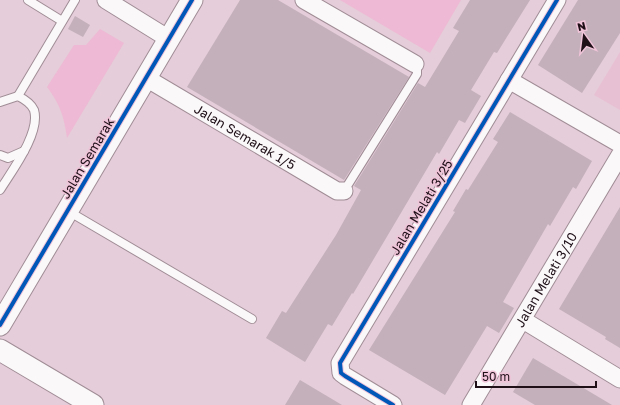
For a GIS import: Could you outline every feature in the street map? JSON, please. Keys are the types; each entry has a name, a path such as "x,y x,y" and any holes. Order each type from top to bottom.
{"street":[{"path":"106,0 169,39"},
{"name":"Jalan Semarak","path":"0,326 192,0"},
{"path":"304,0 415,64"},
{"name":"Jalan Melati 3/25","path":"393,405 345,376 341,372 340,363 557,0"},
{"name":"Jalan Semarak 1/5","path":"146,78 337,191 344,191"},
{"path":"509,80 620,144"},
{"name":"Jalan Melati 3/10","path":"472,405 620,155"},
{"path":"523,320 620,378"},
{"path":"0,350 93,405"}],"lane":[{"path":"28,0 62,21"},
{"path":"0,102 18,96 75,0"},
{"path":"344,191 418,74 415,64"},
{"path":"0,190 24,150 33,129 34,110 27,101 18,96"},
{"path":"0,155 8,158 24,150"},
{"path":"67,211 252,320"}],"shaded area":[{"path":"340,0 461,0 430,53"},
{"path":"100,29 124,43 67,138 61,111 47,87 74,45 86,45"},
{"path":"620,52 620,110 594,95"}],"building":[{"path":"240,0 278,0 409,77 344,180 187,87"},
{"path":"470,0 530,0 497,53 494,52 471,90 481,96 465,123 459,120 439,154 437,152 353,294 352,293 332,326 328,324 305,362 266,338 282,311 286,313 336,235 361,190 354,186 418,83 425,87 459,31 453,28"},
{"path":"578,0 620,0 620,33 582,93 538,65"},
{"path":"75,16 90,25 83,37 68,29"},
{"path":"510,112 592,161 576,189 573,187 550,226 548,224 503,302 514,308 499,333 487,326 445,395 369,350 455,212 453,211 466,189 468,190 498,142 493,139"},
{"path":"620,207 620,348 605,339 606,337 559,309"},
{"path":"533,358 612,405 535,405 513,392"},
{"path":"300,380 342,405 285,405"}],"cycle path":[{"path":"0,325 192,0"},
{"path":"393,405 341,373 340,363 557,0"}]}
